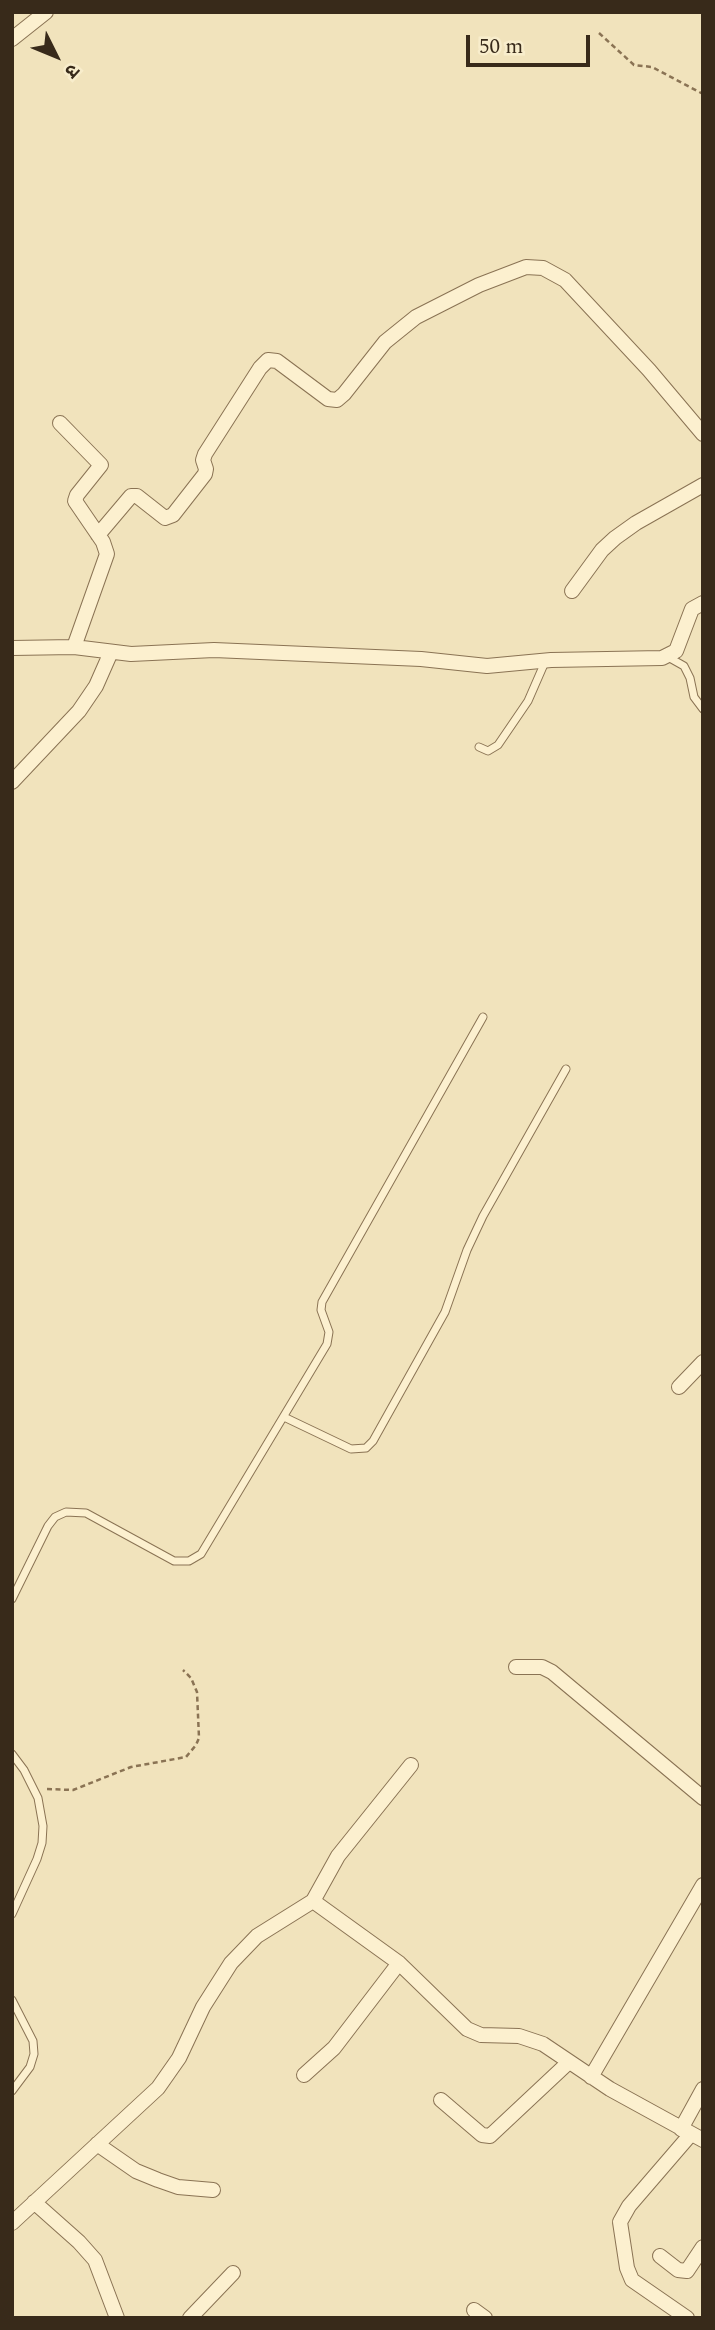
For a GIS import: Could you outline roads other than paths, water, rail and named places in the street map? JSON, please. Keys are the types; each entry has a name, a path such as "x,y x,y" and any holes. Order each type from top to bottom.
{"street":[{"path":"12,39 46,12"},
{"path":"98,535 131,496 137,496 165,518 173,515 205,474 205,454 260,368 268,360 277,360 328,399 337,400 385,342 416,317 479,285 526,267 543,268 565,279 649,370 703,434"},
{"path":"60,423 101,465 75,501 107,549 106,559 74,647"},
{"path":"572,591 602,550 615,538 703,485"},
{"path":"12,648 74,647 111,652 169,654 214,650 421,659 478,666 668,657 678,646 692,609 703,603"},
{"path":"12,782 84,705 96,687 111,652"},
{"path":"679,1387 703,1362"},
{"path":"516,1667 542,1667 552,1672 703,1798"},
{"path":"12,2222 167,2078 216,1984 248,1943 264,1930 313,1901 338,1856 411,1765"},
{"path":"591,2077 703,1885"},
{"path":"313,1901 399,1963 467,2029 481,2035 527,2038 543,2044 591,2077 692,2134"},
{"path":"304,2075 334,2048 399,1963"},
{"path":"441,2100 482,2135 490,2136 569,2062"},
{"path":"687,2318 632,2280 627,2268 620,2222 625,2211 692,2134 703,2089"},
{"path":"97,2144 136,2171 158,2180 178,2187 213,2190"},
{"path":"34,2202 95,2260 117,2318"},
{"path":"660,2256 678,2270 687,2271 703,2247"},
{"path":"190,2318 233,2273"}],"lane":[{"path":"668,657 684,666 694,697 703,709"},
{"path":"479,747 491,750 498,744 528,701 545,661"},
{"path":"12,1599 48,1526 55,1517 66,1512 86,1513 174,1561 195,1559 204,1549 327,1344 329,1332 321,1310 326,1294 483,1017"},
{"path":"284,1417 351,1449 366,1448 373,1441 446,1312 467,1250 483,1216 566,1069"},
{"path":"12,1754 34,1788 41,1811 42,1843 12,1914"},
{"path":"12,2000 33,2042 34,2054 30,2067 12,2091"}]}
